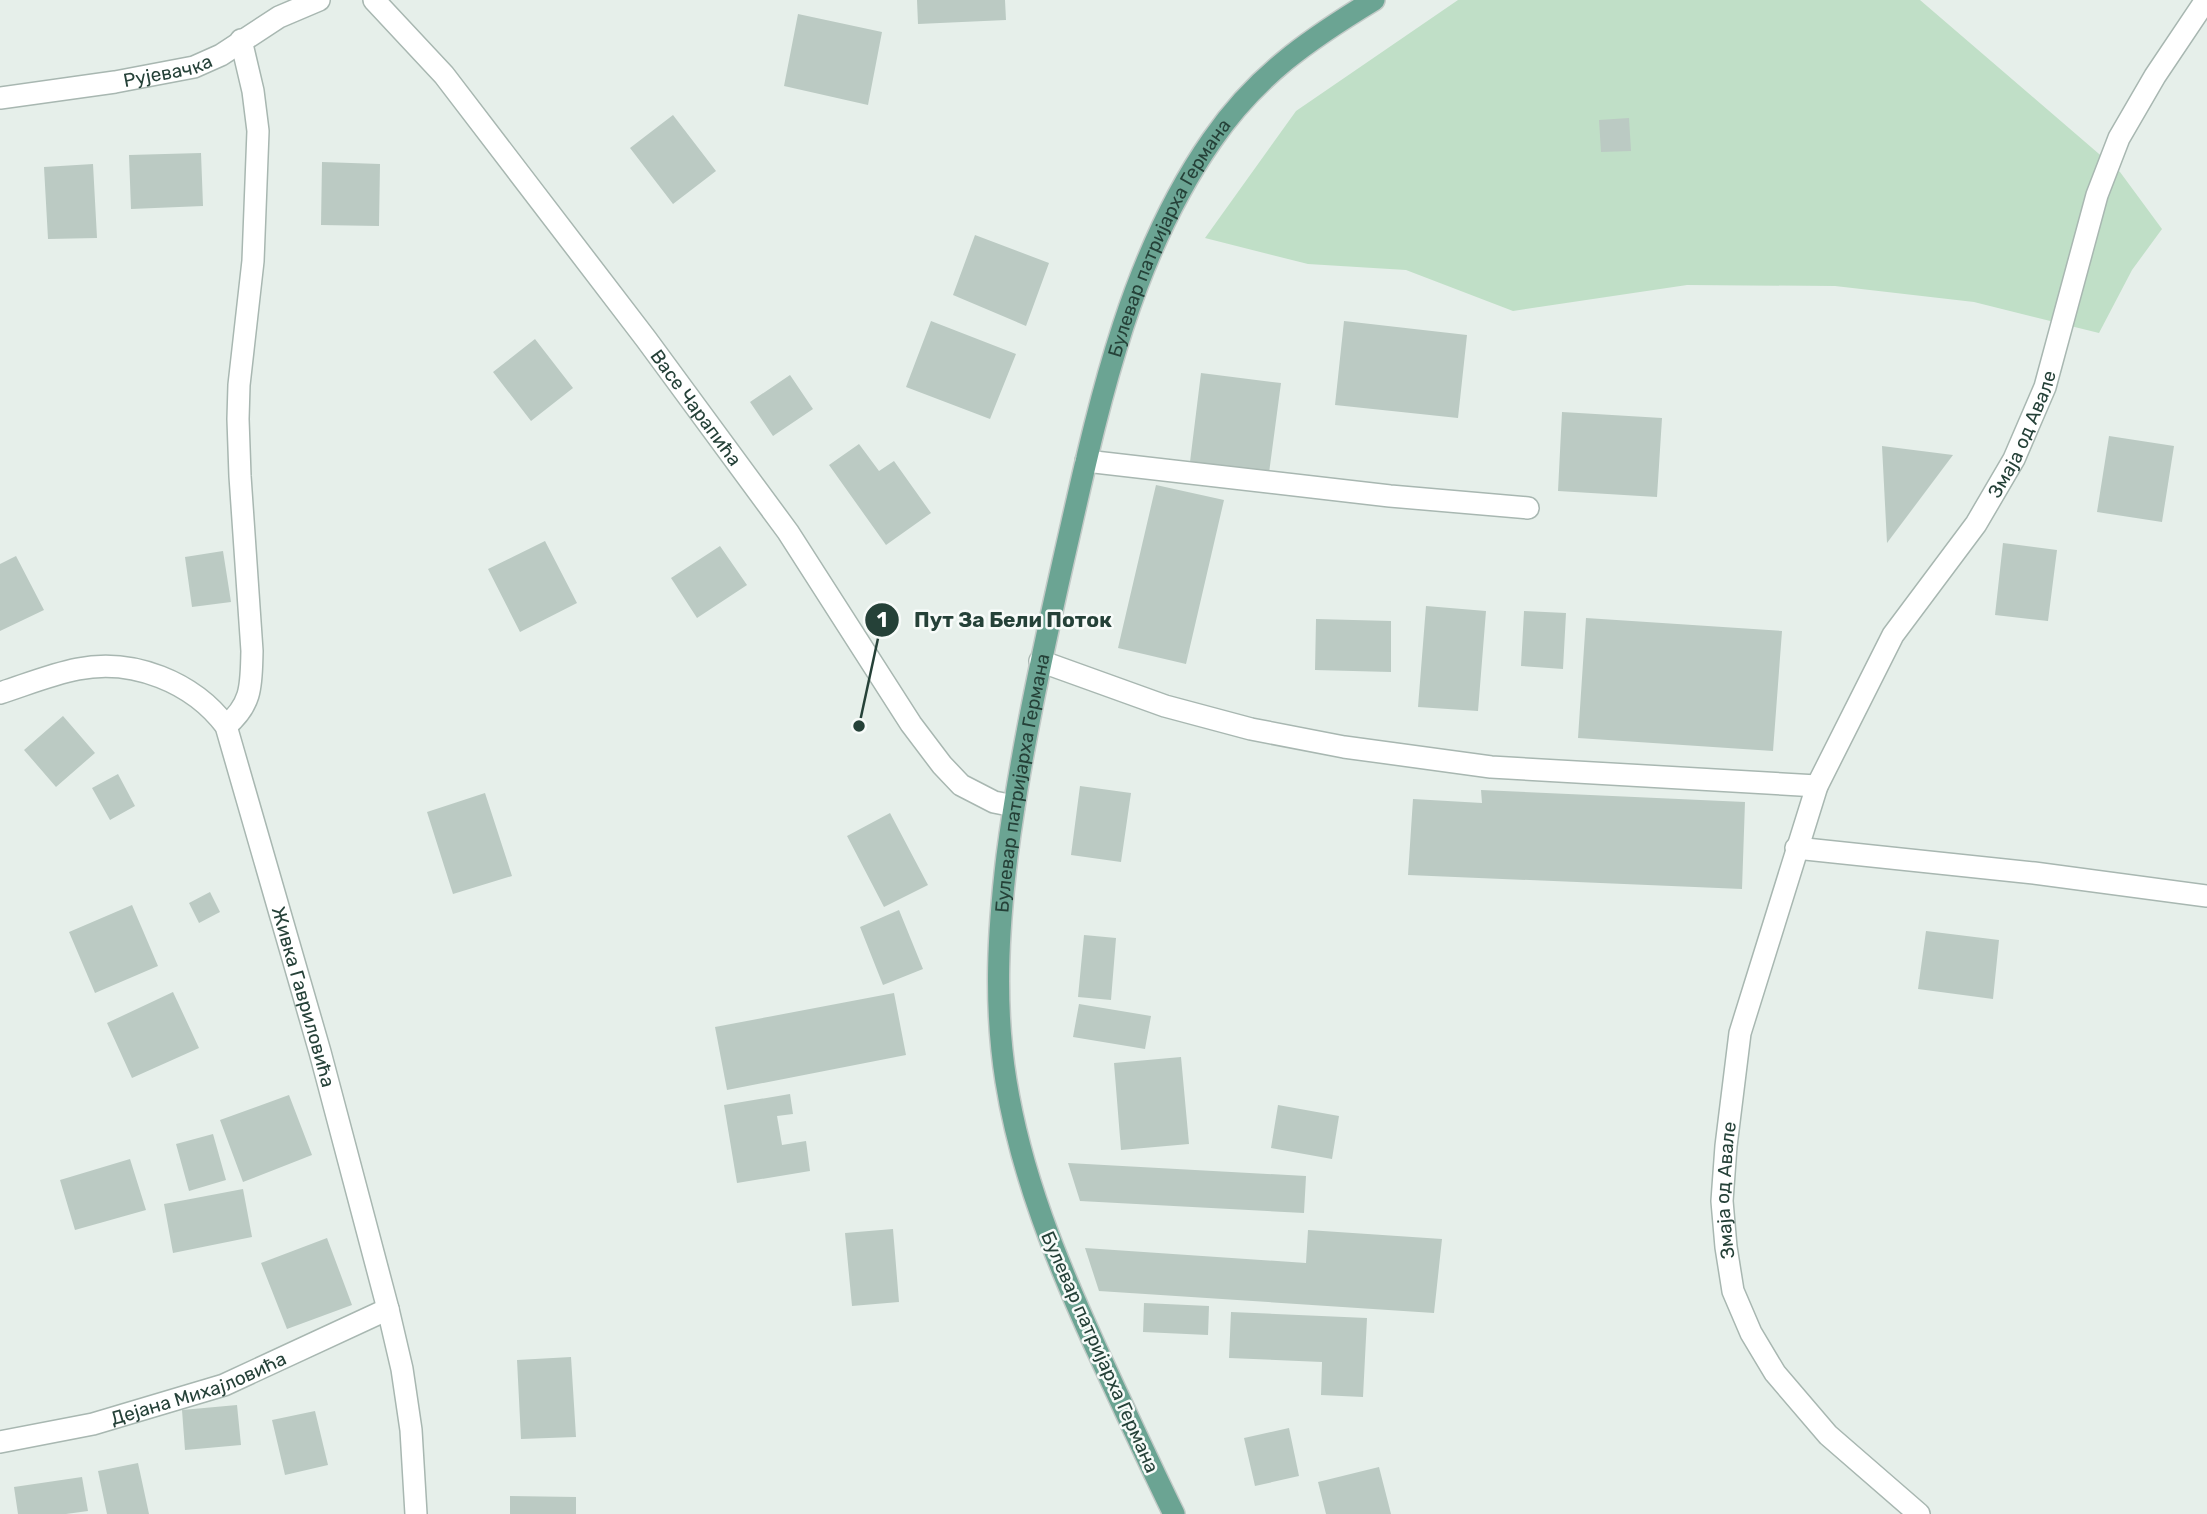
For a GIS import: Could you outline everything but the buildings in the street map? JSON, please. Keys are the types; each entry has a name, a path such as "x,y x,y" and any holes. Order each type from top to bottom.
{"main road":[{"name":"Булевар патријарха Германа","path":"1174,1514 1060,1267 1035,1200 1017,1134 1006,1083 999,1003 1001,927 1014,806 1040,661 1086,461 1119,341 1172,207 1198,162 1242,99 1265,76 1327,29 1374,0"}],"street":[{"name":"Рујевачка","path":"0,98 115,82 211,61 279,17 319,0"},
{"name":"Васе Чарапића","path":"374,0 444,75 662,360 788,532 911,724 942,765 961,785 994,802 1014,806"},
{"name":"Змаја од Авале","path":"1919,1514 1828,1434 1775,1373 1751,1333 1733,1291 1722,1201 1740,1033 1817,786 1894,635 1976,524 2014,459 2045,387 2094,205 2119,138 2155,76 2206,0"},
{"path":"226,726 244,709 249,693 252,664 238,419 239,385 253,261 258,131 242,40"},
{"path":"1086,461 1390,496 1528,508"},
{"path":"1040,661 1165,706 1251,729 1344,747 1491,767 1817,786"},
{"name":"Живка Гавриловића","path":"0,693 78,669 104,666 135,670 166,679 193,693 214,710 226,726 316,1039 388,1309 402,1369 411,1430 416,1514"},
{"path":"1796,848 2034,873 2207,895"},
{"name":"Дејана Михајловића","path":"0,1442 93,1424 224,1385 388,1309"}],"green space":[{"path":"1458,0 1920,0 2120,172 2162,229 2132,270 2099,333 1974,302 1835,286 1687,285 1513,311 1406,270 1308,264 1205,238 1296,111"}],"place":[{"name":"Пут За Бели Поток","path":"859,726"}]}
